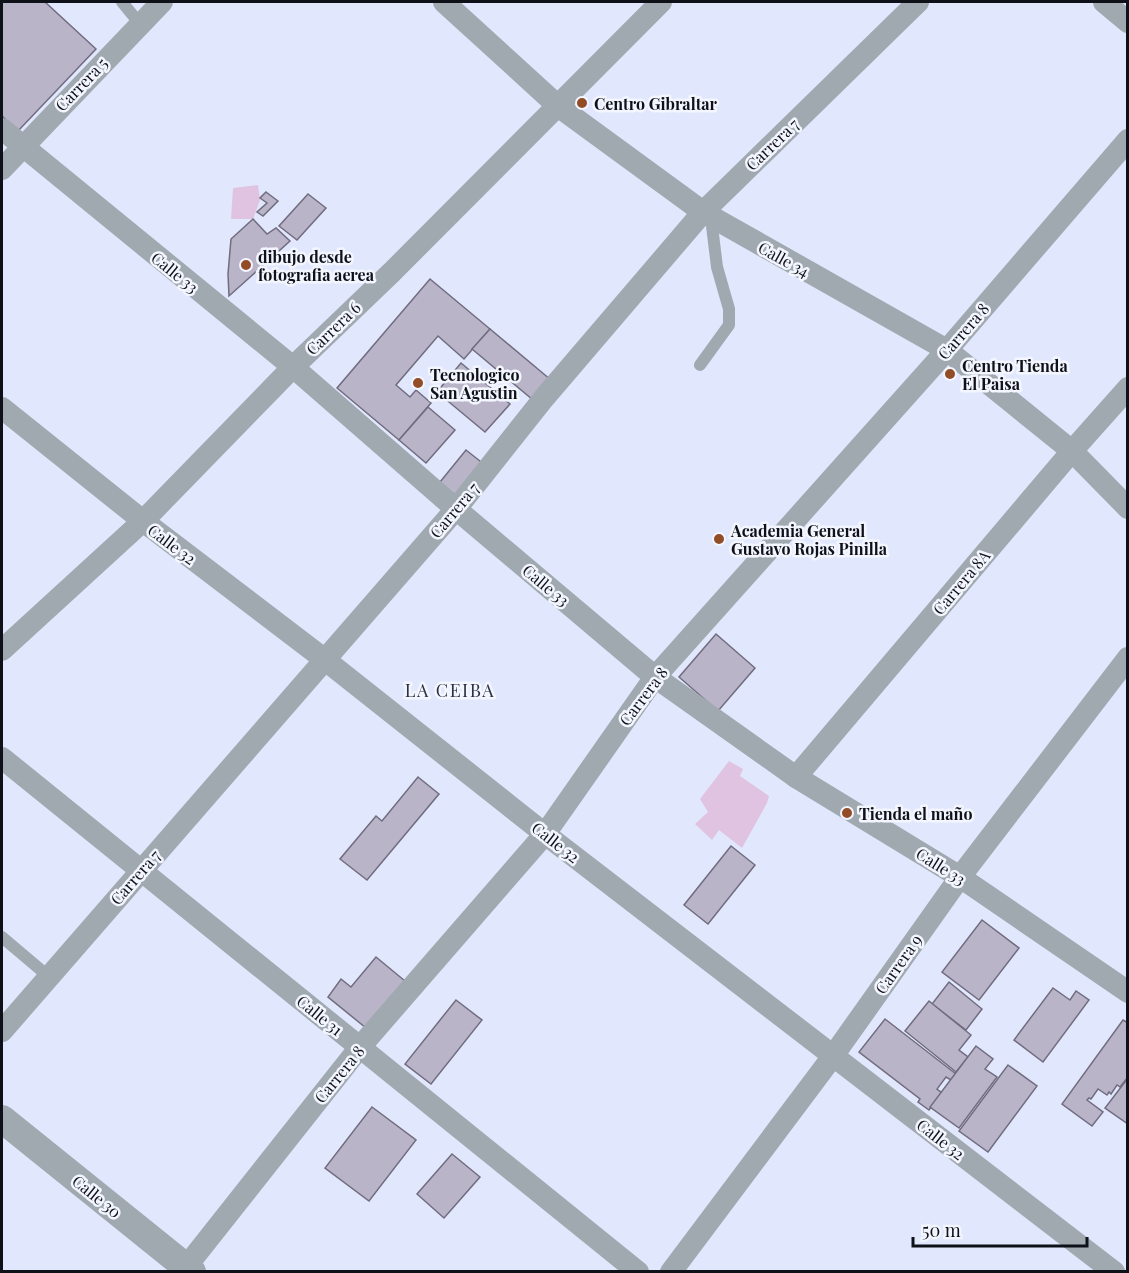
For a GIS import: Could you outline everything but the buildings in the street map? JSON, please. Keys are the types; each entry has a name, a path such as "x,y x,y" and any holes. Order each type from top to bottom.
{"street":[{"name":"Carrera 5","path":"2,169 162,2"},
{"name":"Calle 34","path":"444,2 558,106 707,215 947,350 1072,451 1128,508"},
{"name":"Carrera 6","path":"2,650 143,521 293,367 392,272 661,2"},
{"name":"Carrera 7","path":"2,1031 456,509 544,398 707,215 918,2"},
{"path":"1104,2 1128,22"},
{"name":"Calle 33","path":"2,129 21,147 293,367 456,509 655,677 796,777 960,877 1125,986"},
{"name":"Carrera 8","path":"187,1270 360,1047 544,834 655,677 947,350 1128,140"},
{"name":"Carrera 8A","path":"796,777 1128,388"},
{"name":"Calle 32","path":"2,408 544,834 1114,1272"},
{"name":"Carrera 9","path":"671,1272 833,1056 960,877 1128,658"},
{"name":"Calle 31","path":"2,758 638,1272"},
{"name":"Calle 30","path":"2,1119 187,1270"}],"lane":[{"path":"122,2 140,24"},
{"path":"700,365 729,326 729,309 717,267 707,215"},
{"path":"2,937 48,976"}],"shaded area":[{"name":"dibujo desde fotografia aerea","path":"258,185 260,200 253,219 231,219 233,188"},
{"path":"729,761 743,769 740,776 769,796 742,848 719,830 712,840 695,824 708,812 700,799"}],"place":[{"name":"Centro Gibraltar","path":"582,103"},
{"name":"dibujo desde fotografia aerea","path":"246,265"},
{"name":"Centro Tienda El Paisa","path":"950,374"},
{"name":"Tecnologico San Agustin","path":"418,383"},
{"name":"Academia General Gustavo Rojas Pinilla","path":"719,539"},
{"name":"Tienda el maño","path":"847,813"}],"district":[{"name":"LA CEIBA","path":"450,690"}]}
